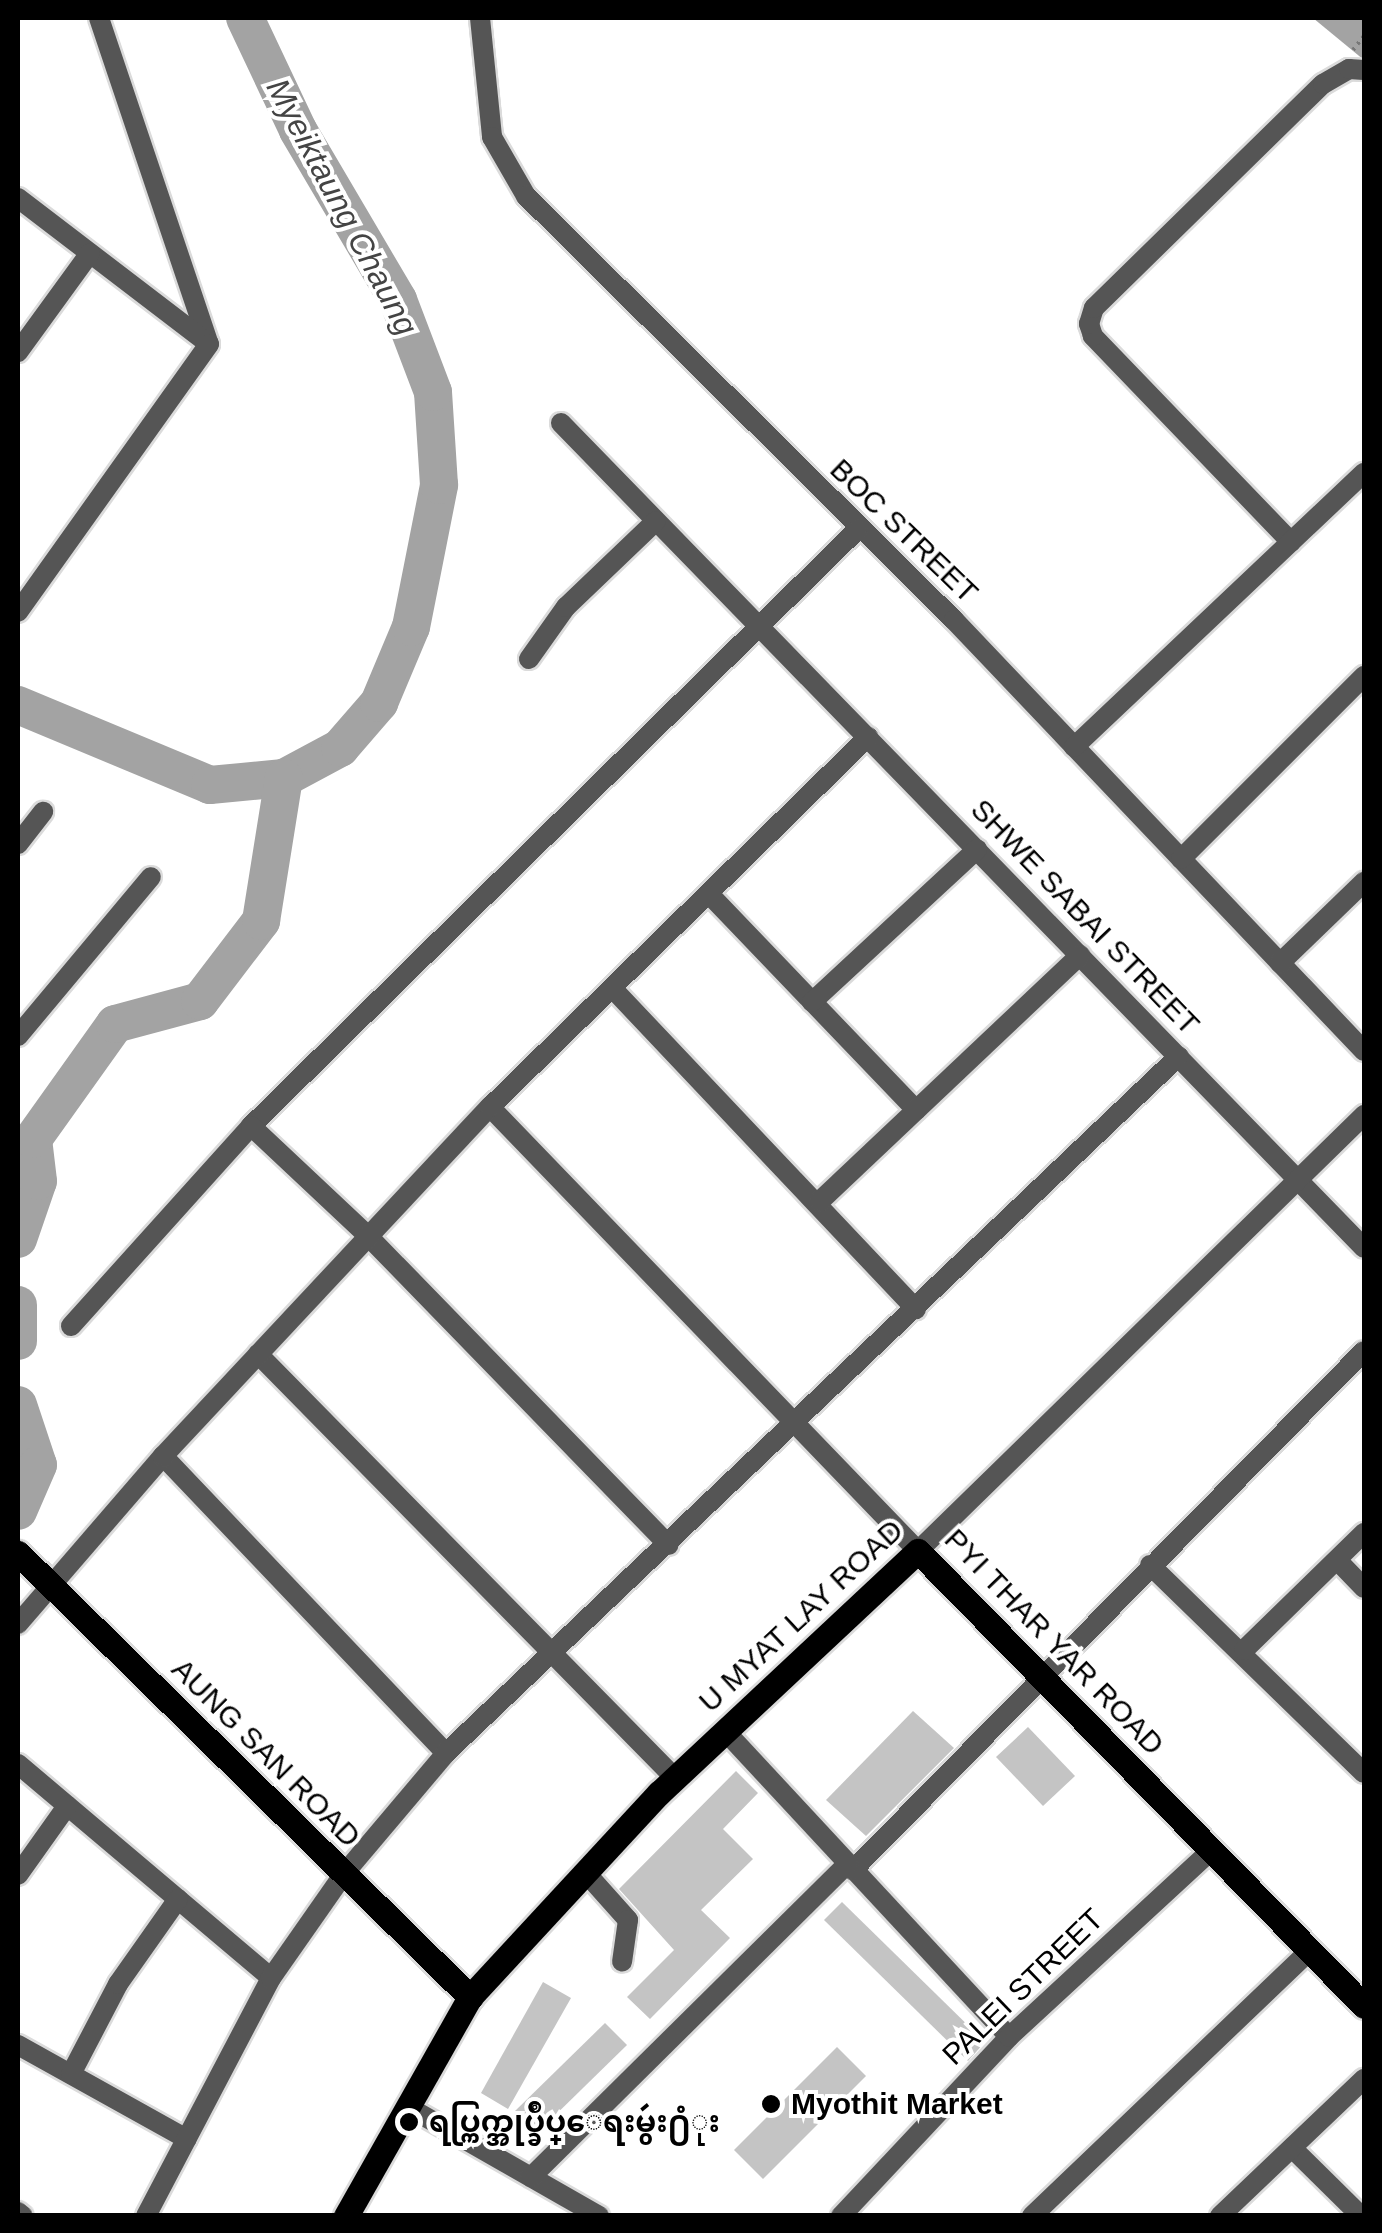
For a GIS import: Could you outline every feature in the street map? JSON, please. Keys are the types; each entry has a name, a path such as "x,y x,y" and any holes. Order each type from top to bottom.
{"main road":[{"name":"PYI THAR YAR ROAD","path":"918,1551 1364,2006"},
{"name":"U MYAT LAY ROAD","path":"346,2216 470,1998 675,1778 918,1551"},
{"name":"AUNG SAN ROAD","path":"18,1553 470,1998"}],"street":[{"path":"99,18 209,344"},
{"name":"BOC STREET","path":"480,18 492,137 526,196 1074,747 1364,1052"},
{"path":"1291,542 1092,336 1088,324 1094,308 1323,84 1349,69 1364,70"},
{"path":"18,198 209,344"},
{"path":"18,352 90,253"},
{"path":"18,612 209,344"},
{"name":"SHWE SABAI STREET","path":"561,423 1364,1248"},
{"path":"1074,747 1364,473"},
{"path":"529,659 566,608 656,521"},
{"path":"71,1326 250,1126 762,628 857,530"},
{"path":"1180,859 1364,676"},
{"path":"18,1624 162,1456 490,1107 616,991 868,737"},
{"path":"18,844 43,812"},
{"path":"812,1002 977,849"},
{"path":"18,1036 151,878"},
{"path":"1280,963 1364,882"},
{"path":"710,895 916,1110"},
{"path":"820,1200 1080,955"},
{"path":"616,991 820,1200 916,1308"},
{"path":"146,2216 271,1978 343,1875 446,1753 798,1422 1178,1056"},
{"name":"PYI THAR YAR ROAD","path":"490,1107 798,1422 918,1551"},
{"name":"U MYAT LAY ROAD","path":"918,1551 1296,1177 1364,1115"},
{"path":"250,1126 368,1236 668,1545"},
{"path":"532,2177 850,1866 1364,1351"},
{"path":"258,1354 556,1651 675,1778"},
{"path":"162,1456 446,1753"},
{"path":"1244,1650 1364,1533"},
{"path":"1336,1560 1364,1588"},
{"path":"1150,1565 1244,1650 1364,1774"},
{"path":"726,1731 1009,2037"},
{"path":"18,1764 271,1978"},
{"path":"18,1875 67,1806"},
{"name":"PALEI STREET","path":"841,2216 1009,2037 1212,1850"},
{"path":"586,1873 628,1920 622,1962"},
{"path":"71,2074 118,1984 178,1899"},
{"path":"1032,2216 1310,1950"},
{"path":"18,2044 187,2139"},
{"path":"1220,2216 1364,2079"},
{"path":"408,2107 598,2216"},
{"path":"1292,2148 1361,2216"}],"shaded area":[{"path":"1313,18 1364,18 1364,60"}],"building":[{"path":"913,1711 954,1748 866,1836 826,1800"},
{"path":"1028,1727 1075,1776 1043,1806 996,1757"},
{"path":"736,1771 758,1793 723,1829 753,1859 701,1910 730,1938 650,2019 627,1997 674,1950 619,1889"},
{"path":"842,1902 985,2042 968,2061 824,1920"},
{"path":"543,1982 571,1998 508,2109 481,2093"},
{"path":"605,2023 627,2045 538,2132 514,2112"},
{"path":"837,2047 866,2076 763,2179 734,2150"}],"waterway":[{"name":"Myeiktaung Chaung","path":"18,705 210,785 284,778 340,748 379,703 411,627 439,485 433,392 398,300 298,130 245,18"},
{"path":"18,1239 38,1181 33,1139 115,1024 200,1001 261,921 284,778"},
{"path":"18,1305 18,1341"},
{"path":"18,1405 38,1465 18,1511"}],"place":[{"name":"Myothit Market","path":"771,2104"},
{"name":"ရပ္ကြက္အုပ္ခ်ဳပ္ေရးမွဴး႐ံုး","path":"409,2122"}]}
